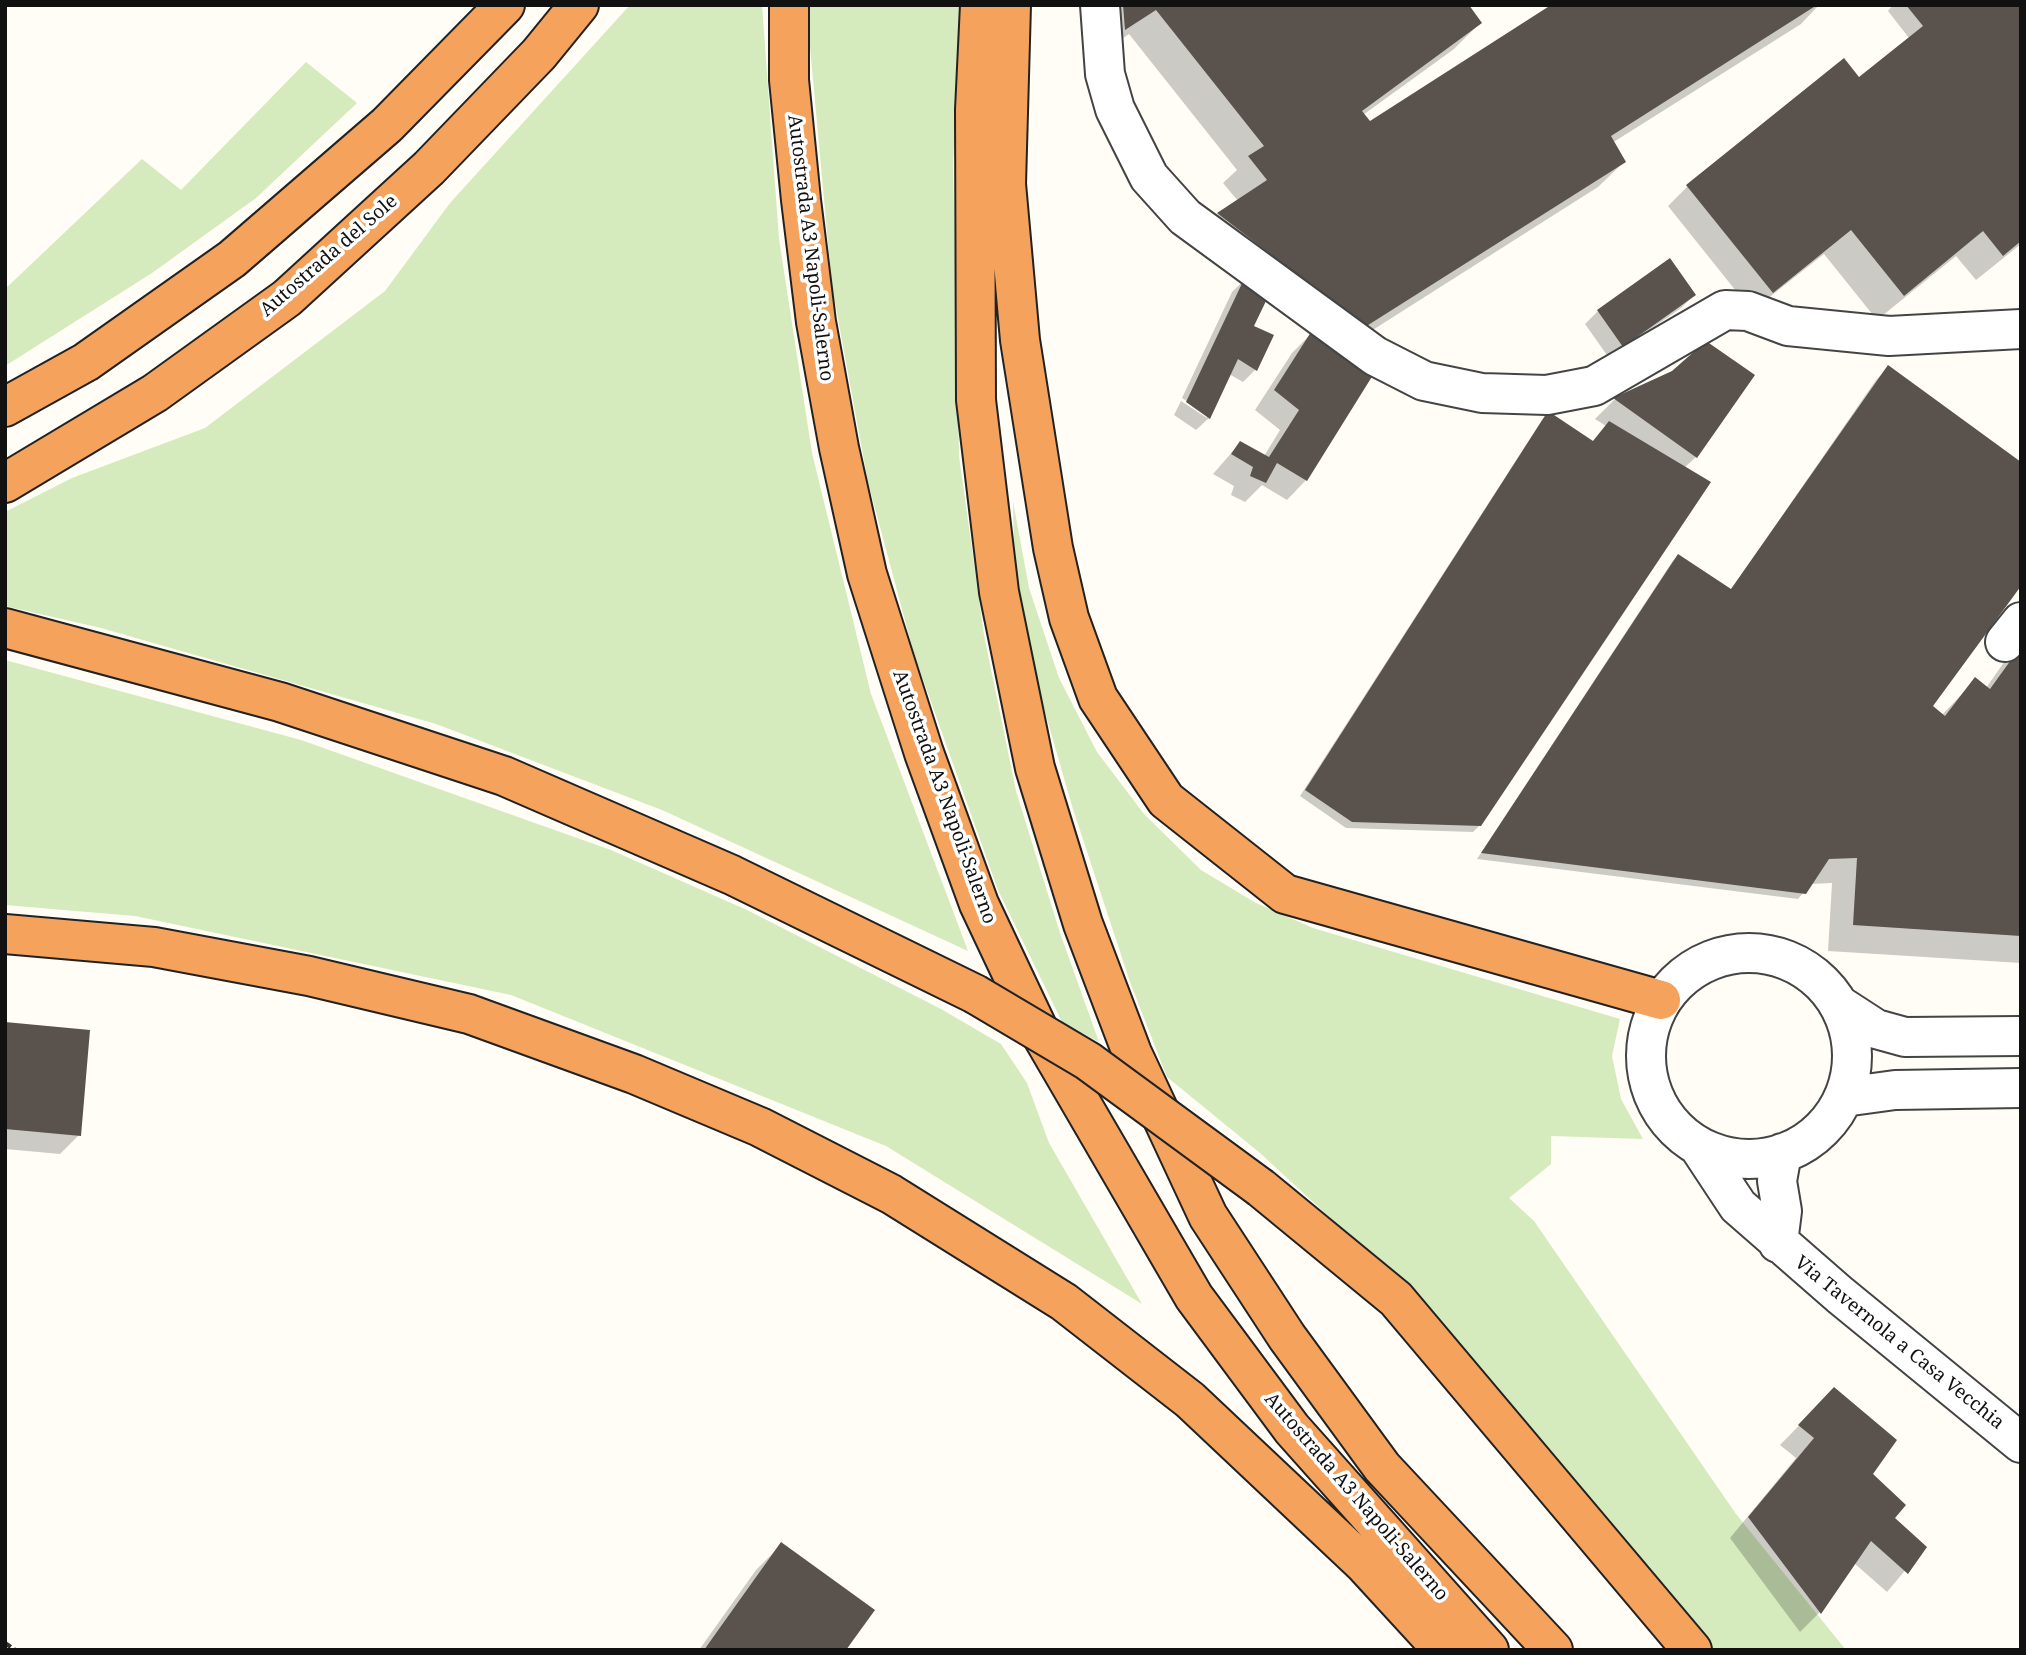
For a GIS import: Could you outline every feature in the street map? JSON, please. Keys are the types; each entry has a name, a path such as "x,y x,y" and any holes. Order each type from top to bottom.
{"highway":[{"path":"5,407 86,362 232,259 387,125 505,5"},
{"name":"Autostrada del Sole","path":"5,483 155,393 288,298 429,168 539,54 579,5"},
{"name":"Autostrada A3 Napoli-Salerno","path":"789,5 789,80 801,200 816,322 839,448 867,574 924,753 979,904 1038,1029 1194,1297 1292,1429 1489,1650"},
{"name":"Autostrada A3 Napoli-Salerno","path":"980,5 975,110 976,400 999,592 1035,768 1083,924 1132,1053 1208,1216 1287,1337 1382,1467 1553,1650"},
{"path":"1011,5 1006,184 1020,340 1053,548 1069,618 1098,698 1166,800 1285,894 1661,1000"},
{"path":"5,628 280,702 504,776 732,875 975,994 1088,1061 1261,1188 1396,1299 1692,1650"},
{"path":"5,934 154,947 309,976 469,1014 634,1074 760,1127 891,1194 1064,1302 1190,1400 1364,1564 1443,1650"}],"street":[{"path":"1100,5 1105,74 1115,108 1149,177 1185,217 1375,356 1424,381 1482,393 1547,394 1594,386 1724,310 1748,311 1788,326 1889,336 2021,329"},
{"path":"1750,952 1786,958 1817,977 1839,1005 1852,1036 1852,1062 1844,1097 1824,1128 1795,1149 1761,1160 1733,1159 1699,1147 1671,1125 1646,1074 1646,1038 1661,1000 1685,973 1717,956 1750,952"},
{"path":"1839,1005 1876,1029 1905,1037 2021,1036"},
{"path":"1844,1097 1895,1090 2021,1088"},
{"name":"Via Tavernola a Casa Vecchia","path":"1699,1147 1738,1206 1778,1243 2021,1443"},
{"name":"Via Tavernola a Casa Vecchia","path":"1778,1243 1782,1211 1777,1181 1782,1153"}],"path":[{"path":"5,1643 15,1650"}],"green space":[{"path":"630,5 762,5 779,239 812,453 871,694 968,951 662,810 436,724 101,628 5,606 5,512 72,478 205,428 385,291 450,203"},
{"path":"809,5 962,5 953,163 959,456 984,635 1016,791 1060,933 1099,1042 1062,1022 998,890 914,654 868,482 832,286 809,36"},
{"path":"306,62 357,103 256,198 152,273 5,366 5,289 142,159 181,190"},
{"path":"1013,501 1029,588 1059,678 1097,752 1144,814 1201,870 1256,903 1313,928 1620,1019 1612,1056 1621,1099 1643,1139 1551,1136 1551,1164 1509,1198 1534,1221 1736,1514 1846,1650 1708,1650 1377,1261 1260,1153 1167,1077 1130,982 1072,806 1039,691 1021,605 1014,549"},
{"path":"5,660 301,740 611,850 747,910 941,1009 1001,1044 1027,1083 1049,1143 1142,1304 886,1146 511,995 135,916 5,905"}],"building":[{"path":"1123,5 1469,5 1482,23 1362,111 1370,121 1551,5 1817,5 1611,136 1626,162 1365,327 1217,213 1267,180 1248,156 1264,146 1156,10 1125,30"},
{"path":"1906,5 2021,5 2021,241 2003,256 1983,231 1904,296 1851,230 1773,293 1686,185 1844,58 1859,77 1923,26"},
{"path":"1670,258 1696,295 1623,347 1597,310"},
{"path":"1245,277 1266,301 1254,326 1274,335 1257,371 1238,359 1210,419 1186,402"},
{"path":"1311,332 1373,375 1307,481 1277,463 1266,483 1250,476 1253,467 1231,454 1240,441 1269,457 1299,410 1274,390"},
{"path":"1706,341 1755,375 1697,458 1613,398 1672,371"},
{"path":"1888,365 2021,462 2021,586 1933,706 1945,716 1975,677 1990,689 2021,646 2021,936 1853,925 1857,858 1829,859 1806,894 1481,853 1678,554 1731,589"},
{"path":"1548,411 1593,441 1609,421 1711,482 1481,826 1352,822 1305,790"},
{"path":"5,1022 90,1030 81,1136 5,1129"},
{"path":"1834,1387 1897,1440 1873,1474 1906,1505 1895,1518 1927,1547 1908,1574 1871,1541 1821,1614 1748,1517 1814,1438 1798,1425"},
{"path":"781,1542 875,1610 846,1650 704,1650"}]}
